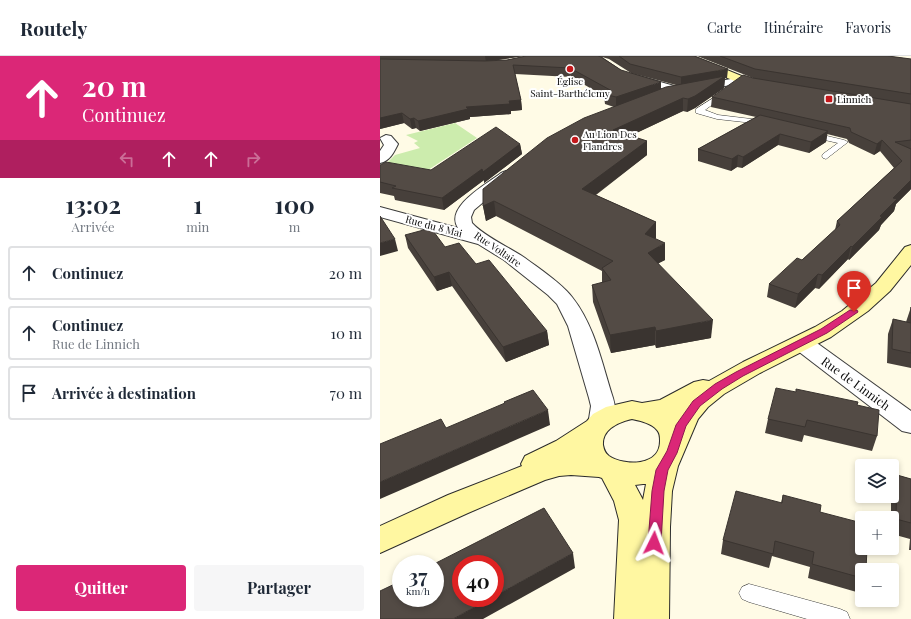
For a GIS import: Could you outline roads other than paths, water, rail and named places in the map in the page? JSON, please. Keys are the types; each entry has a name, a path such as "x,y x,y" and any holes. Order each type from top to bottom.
{"street":[{"path":"684,56 740,80 779,88"},
{"path":"623,74 681,91"},
{"path":"650,99 668,93 740,80"},
{"path":"380,159 387,152 391,144 386,139"},
{"name":"Rue Voltaire","path":"519,166 472,203 464,213 463,222 467,228 503,251 556,292 568,305 580,329 602,398 603,406 598,424"},
{"name":"Rue du 8 Mai","path":"380,212 487,241"},
{"path":"652,619 655,527 658,491 670,452 681,425 697,403 719,386 838,323 878,293 901,268 911,251"},
{"name":"Rue de Linnich","path":"802,343 911,424"},
{"path":"458,504 565,448 619,411 644,411 665,408 713,383 740,374"},
{"path":"380,540 458,504 530,474 559,465 581,464 607,468 624,474 637,474 650,471 670,452 673,434 668,425 660,418 644,411"},
{"path":"598,424 590,438 590,448 594,458 607,468 628,499 634,520 631,619"}],"lane":[{"path":"740,80 735,86 699,111 717,117 762,122 777,126"},
{"path":"799,131 844,142 826,156"},
{"path":"749,593 840,619"}],"place":[{"name":"Église Saint-Barthélemy","path":"570,69"},
{"name":"Linnich","path":"829,99"},
{"name":"Au Lion Des Flandres","path":"575,140"}]}
